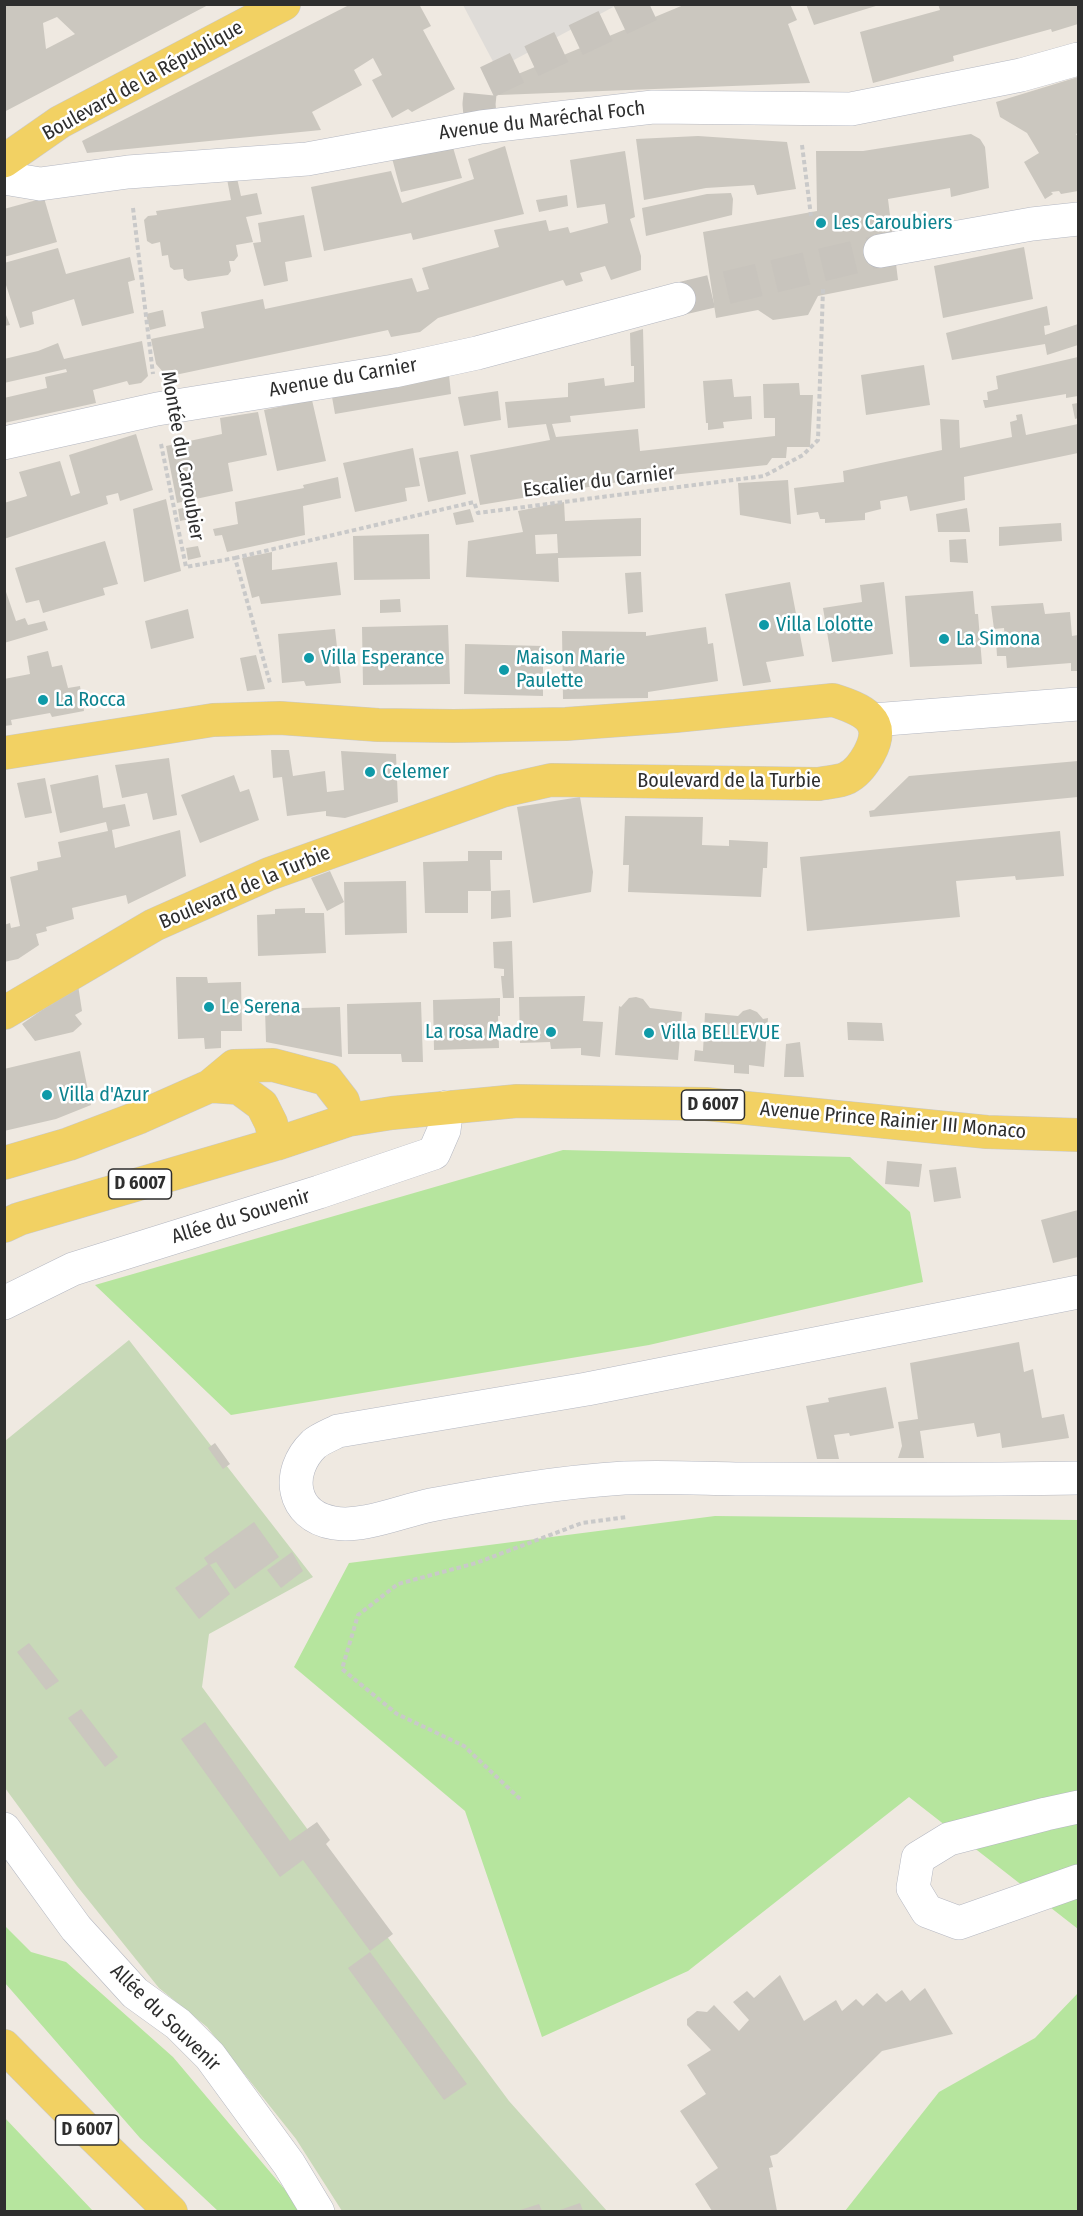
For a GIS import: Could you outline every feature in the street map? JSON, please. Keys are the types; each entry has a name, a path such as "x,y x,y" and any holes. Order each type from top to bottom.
{"main road":[{"name":"Boulevard de la République","path":"4,161 60,122 284,4"},
{"path":"4,753 213,720 280,718 443,726 566,724 833,700 856,708 873,720"},
{"name":"Boulevard de la Turbie","path":"4,1013 154,925 269,874 453,807 502,791 551,780 819,784 847,778 862,765 874,744 876,733 873,720"},
{"path":"4,1163 140,1117 210,1086 234,1066 273,1065 326,1079 343,1101 348,1120"},
{"path":"210,1086 239,1088 262,1105 271,1123 276,1144"},
{"name":"Avenue Prince Rainier III Monaco","path":"4,1226 19,1219 276,1144 348,1120 392,1113 516,1101 706,1104 987,1132 1078,1135"},
{"name":"D 6007","path":"4,2046 90,2134 171,2211"}],"street":[{"name":"Avenue du Maréchal Foch","path":"4,178 40,184 128,172 307,159 481,127 653,107 851,109 1021,75 1078,59"},
{"path":"880,251 1032,224 1078,219"},
{"name":"Avenue du Carnier","path":"4,443 157,409 394,371 477,353 679,299"},
{"path":"873,720 1078,704"},
{"name":"Allée du Souvenir","path":"4,1303 73,1269 319,1192 434,1153 444,1130 447,1107"},
{"path":"1078,1292 598,1386 338,1431 314,1443 299,1465 296,1488 300,1502 313,1516 334,1523 360,1523 405,1510 490,1494 545,1485 626,1478 1078,1478"},
{"path":"1078,1807 950,1839 918,1858 913,1887 927,1911 959,1923 1078,1881"},
{"name":"Allée du Souvenir","path":"4,1829 76,1928 135,1993 178,2024 210,2056 283,2155 318,2211"}],"path":[{"path":"798,108 811,216"},
{"name":"Montée du Caroubier","path":"128,172 161,445 186,567 235,558"},
{"name":"Escalier du Carnier","path":"235,558 474,502 478,513 764,476 803,455 818,440 823,289"},
{"path":"235,558 280,718"},
{"path":"520,1798 464,1746 397,1714 342,1669 358,1615 398,1584 476,1563 582,1523 628,1517"}],"green space":[{"path":"563,1150 850,1157 910,1212 923,1282 649,1345 231,1415 95,1285"},
{"path":"129,1340 313,1577 209,1634 202,1687 509,2101 607,2211 342,2211 296,2139 207,2027 159,1988 77,1886 5,1788 5,1441"},
{"path":"715,1516 1078,1520 1078,1929 909,1797 688,1971 542,2037 465,1811 294,1667 349,1563"},
{"path":"4,1925 31,1952 66,1962 173,2057 303,2211 218,2211 140,2138 5,1983"},
{"path":"1078,1993 1078,2211 845,2211 939,2092 1035,2038"},
{"path":"5,2118 93,2211 5,2211"}],"shaded area":[{"path":"463,5 617,5 497,69"}],"building":[{"path":"4,4 210,4 4,112","holes":["57,17 75,34 46,49 43,23"]},
{"path":"351,4 419,4 431,26 423,30 455,89 412,112 408,109 392,118 372,80 382,75 373,58 354,70 362,85 312,112 321,130 87,153 82,141"},
{"path":"686,4 790,4 797,20 788,24 810,83 499,95 494,84"},
{"path":"806,4 879,4 879,5 814,25"},
{"path":"938,4 1078,4 1078,24 1052,32 1051,29 953,56 954,61 873,83 860,32 940,10"},
{"path":"1078,77 1078,133 1076,134 1078,137 1078,191 1061,194 1059,191 1051,192 1053,194 1045,199 1024,162 1039,153 1027,133 1000,117 996,102"},
{"name":"Les Caroubiers","path":"971,134 980,139 985,147 989,188 951,197 950,188 888,199 898,280 818,296 808,315 773,320 758,310 716,318 703,232 817,211 816,151 863,151"},
{"path":"698,136 787,142 796,189 757,195 754,185 706,188 644,200 636,139"},
{"path":"452,144 462,178 401,192 392,158"},
{"path":"505,146 524,214 413,240 411,233 324,251 311,187 391,171 402,203 474,179 468,159"},
{"path":"625,151 635,217 630,219 641,256 641,270 611,280 605,266 580,273 583,281 566,286 563,280 438,318 420,332 391,337 388,330 175,375 163,372 156,364 151,339 204,328 201,312 263,299 265,309 412,278 417,292 429,289 422,268 499,247 494,230 546,220 549,231 568,227 570,233 608,223 605,204 577,208 570,160"},
{"path":"237,178 241,196 257,193 262,214 246,217 253,242 236,245 238,256 234,261 229,261 231,271 228,275 188,281 184,278 183,269 174,270 170,267 168,255 162,256 160,242 152,244 147,241 144,220 148,216 157,215 156,211 231,200 227,179"},
{"path":"731,193 732,215 646,236 642,208 707,194"},
{"path":"567,195 568,206 539,212 536,200"},
{"path":"44,198 57,242 4,257 4,209"},
{"path":"304,215 312,257 285,262 288,281 264,286 253,243 261,242 258,223"},
{"path":"1024,247 1033,299 943,318 934,266"},
{"path":"58,248 66,274 130,257 135,280 128,282 134,313 82,326 74,299 32,312 34,324 20,328 4,279 4,263"},
{"path":"1047,306 1050,325 1044,326 1045,335 1078,324 1078,345 1047,355 1045,344 952,360 946,333"},
{"path":"4,310 10,325 4,326"},
{"path":"163,310 166,326 150,330 146,314"},
{"path":"643,329 645,408 570,416 571,422 552,424 556,437 638,429 640,451 775,436 775,418 764,418 763,384 799,383 800,395 813,395 810,447 787,447 786,458 772,458 767,465 643,478 480,505 470,455 550,440 546,424 508,428 505,402 568,397 568,383 604,378 605,386 634,382 630,333"},
{"path":"142,341 148,376 141,383 129,385 127,381 93,390 96,403 4,423 4,398 47,388 45,377 67,372 66,369 4,383 4,359 38,351 58,343 64,359"},
{"path":"1078,357 1078,396 1066,398 1066,394 985,408 983,400 988,400 987,392 998,389 996,376"},
{"path":"924,365 930,405 866,415 861,375"},
{"path":"449,375 451,394 335,414 332,397"},
{"path":"732,379 734,397 751,396 752,419 723,422 724,428 708,430 703,381"},
{"path":"498,391 501,420 464,426 458,397"},
{"path":"312,400 326,461 277,471 264,410"},
{"path":"1078,403 1078,418 1075,419 1072,404"},
{"path":"258,412 267,455 228,463 233,491 177,503 166,446 222,434 220,418"},
{"path":"1022,414 1026,435 1078,424 1078,453 964,477 965,500 910,511 907,496 880,501 881,509 865,513 865,520 825,523 825,519 820,519 818,512 797,515 794,488 844,482 843,471 942,450 940,419 959,420 960,448 1012,437 1010,422 1017,420 1016,415"},
{"path":"136,434 153,490 120,501 118,493 106,496 108,504 4,539 4,503 27,496 19,472 60,461 71,496 80,493 69,455"},
{"path":"413,448 420,486 405,488 407,501 355,512 343,463"},
{"path":"458,451 466,494 428,502 419,458"},
{"path":"338,477 341,498 303,506 305,535 227,552 222,535 215,536 213,529 238,524 235,502 304,488 303,485"},
{"path":"788,480 791,524 740,515 738,483"},
{"path":"166,499 181,571 144,582 133,509"},
{"path":"564,502 565,521 641,518 641,556 558,558 559,582 466,577 468,541 523,532 518,511","holes":["557,534 558,553 536,554 535,535"]},
{"path":"193,506 195,518 180,521 178,509"},
{"path":"967,508 970,532 938,532 936,514"},
{"path":"470,509 474,522 456,525 453,513"},
{"path":"1061,523 1062,541 999,546 999,527"},
{"path":"429,534 430,579 354,580 353,536"},
{"path":"966,539 968,563 950,562 949,540"},
{"path":"105,541 118,584 103,588 105,595 43,613 39,600 26,603 15,568"},
{"path":"198,546 201,557 188,560 186,548"},
{"path":"272,552 272,570 337,562 341,595 261,604 259,596 252,598 242,558"},
{"path":"641,572 643,612 628,614 625,573"},
{"name":"Villa Lolotte","path":"790,582 804,656 766,662 771,682 743,686 725,594"},
{"path":"884,582 893,654 832,662 823,608 862,602 860,585"},
{"path":"4,586 16,621 25,618 28,625 45,621 48,630 4,643"},
{"name":"La Simona","path":"973,591 975,614 978,614 982,664 910,667 905,596"},
{"path":"400,599 401,612 380,613 380,600"},
{"path":"1043,603 1045,614 1070,612 1072,636 1078,635 1078,671 1071,671 1071,663 1007,668 1006,656 997,656 996,641 1005,640 1004,628 994,629 991,606"},
{"path":"188,609 194,638 151,649 145,621"},
{"path":"448,625 450,684 363,685 362,627"},
{"path":"706,627 708,644 713,643 718,681 648,692 648,698 563,699 562,631 646,632 646,636"},
{"name":"Villa Esperance","path":"335,629 341,683 306,686 304,681 282,683 278,634"},
{"name":"Maison Marie Paulette","path":"465,644 543,646 543,696 464,694"},
{"name":"La Rocca","path":"48,651 52,667 62,665 68,688 80,686 84,711 52,717 50,713 11,720 12,725 4,726 4,679 30,674 27,656"},
{"path":"256,655 265,689 247,691 240,658"},
{"path":"271,750 289,750 293,776 325,771 327,792 344,790 341,751 396,754 398,802 345,818 326,816 326,811 287,816 282,777 273,778"},
{"path":"169,758 177,815 153,820 147,793 122,798 115,765"},
{"path":"1078,761 1078,797 870,817 869,811 874,810 909,776"},
{"path":"98,775 103,808 125,804 130,826 112,830 115,848 180,830 186,876 128,904 126,895 72,908 74,919 46,927 47,931 36,934 39,945 18,959 4,962 4,925 10,923 11,928 20,926 10,877 38,870 37,862 61,857 58,842 108,831 106,822 60,833 50,785"},
{"path":"234,775 240,792 249,789 259,820 200,843 181,795"},
{"path":"45,778 52,813 25,818 17,783"},
{"path":"580,797 593,872 591,892 533,903 517,807"},
{"path":"625,816 703,817 702,845 729,846 729,840 768,842 767,868 763,868 761,897 628,892 629,865 623,865"},
{"path":"1060,831 1064,876 1016,880 1015,876 956,881 960,917 807,931 800,857"},
{"path":"468,851 502,851 502,860 490,860 491,891 468,891 468,913 425,913 423,862 468,861"},
{"path":"330,871 344,902 327,911 311,878"},
{"path":"406,881 407,933 345,935 344,882"},
{"path":"510,890 511,917 491,919 491,891"},
{"path":"305,908 305,913 324,913 326,953 258,956 257,915 275,914 275,909"},
{"path":"512,941 514,998 503,998 501,976 504,976 504,969 494,968 493,942"},
{"name":"Le Serena","path":"176,977 207,977 208,983 241,982 242,1031 221,1031 221,1048 205,1049 204,1038 178,1039"},
{"path":"78,985 82,1011 75,1015 82,1024 73,1032 35,1041 22,1024"},
{"name":"La rosa Madre","path":"585,996 583,1021 603,1022 600,1057 581,1055 581,1048 551,1049 550,1042 520,1043 519,997"},
{"path":"500,998 499,1048 434,1050 433,1000"},
{"name":"Villa BELLEVUE","path":"629,998 643,999 650,1008 682,1012 678,1060 615,1055 619,1006 621,1007"},
{"path":"421,1002 423,1062 402,1062 401,1054 348,1054 347,1004"},
{"path":"340,1007 342,1057 266,1042 265,1009"},
{"path":"750,1009 757,1012 763,1019 768,1018 764,1067 749,1065 749,1074 734,1073 734,1065 694,1061 695,1050 703,1051 705,1013 738,1016"},
{"path":"847,1022 882,1023 884,1041 848,1040"},
{"path":"800,1042 804,1077 784,1077 786,1044"},
{"name":"Villa d'Azur","path":"80,1051 91,1105 56,1119 4,1131 4,1069"},
{"path":"887,1161 922,1164 919,1187 885,1184"},
{"path":"956,1167 961,1198 934,1202 929,1170"},
{"path":"1078,1210 1078,1257 1053,1263 1041,1220"},
{"path":"1019,1342 1024,1372 1033,1369 1042,1418 1064,1414 1069,1438 1002,1448 1000,1433 977,1437 974,1423 920,1431 924,1458 898,1458 902,1446 898,1422 918,1419 910,1363"},
{"path":"886,1387 894,1428 850,1436 849,1433 834,1435 839,1459 817,1459 806,1406 829,1402 828,1398"},
{"path":"215,1443 230,1464 223,1469 208,1448"},
{"path":"254,1522 279,1557 235,1589 216,1562 210,1565 230,1594 199,1619 175,1588 208,1564 204,1558"},
{"path":"292,1552 303,1571 281,1588 267,1570"},
{"path":"29,1643 59,1681 46,1690 17,1652"},
{"path":"81,1709 118,1757 105,1767 68,1718"},
{"path":"205,1722 290,1841 317,1822 330,1840 326,1844 393,1934 370,1951 303,1860 280,1877 181,1739"},
{"path":"370,1952 467,2084 444,2100 348,1968"},
{"path":"780,1975 804,2021 836,2000 842,2011 856,1999 863,2006 877,1993 886,2002 902,1990 910,2001 925,1988 953,2034 882,2051 792,2140 777,2154 770,2156 773,2167 769,2168 777,2211 712,2211 695,2184 718,2168 680,2111 706,2094 687,2065 711,2050 687,2025 687,2019 697,2011 707,2012 714,2005 739,2031 749,2020 733,2002 747,1991 754,1998"},
{"path":"580,2203 583,2211 557,2211"},
{"path":"539,2204 542,2211 517,2211"}],"tunnel":[{"path":"481,127 479,104 481,85 652,4"},
{"path":"679,299 880,251"}],"place":[{"name":"Les Caroubiers","path":"821,223"},
{"name":"Villa Lolotte","path":"764,625"},
{"name":"La Simona","path":"944,639"},
{"name":"Villa Esperance","path":"309,658"},
{"name":"Maison Marie Paulette","path":"504,670"},
{"name":"La Rocca","path":"43,700"},
{"name":"Celemer","path":"370,772"},
{"name":"Le Serena","path":"209,1007"},
{"name":"La rosa Madre","path":"551,1032"},
{"name":"Villa BELLEVUE","path":"649,1033"},
{"name":"Villa d'Azur","path":"47,1095"}]}
